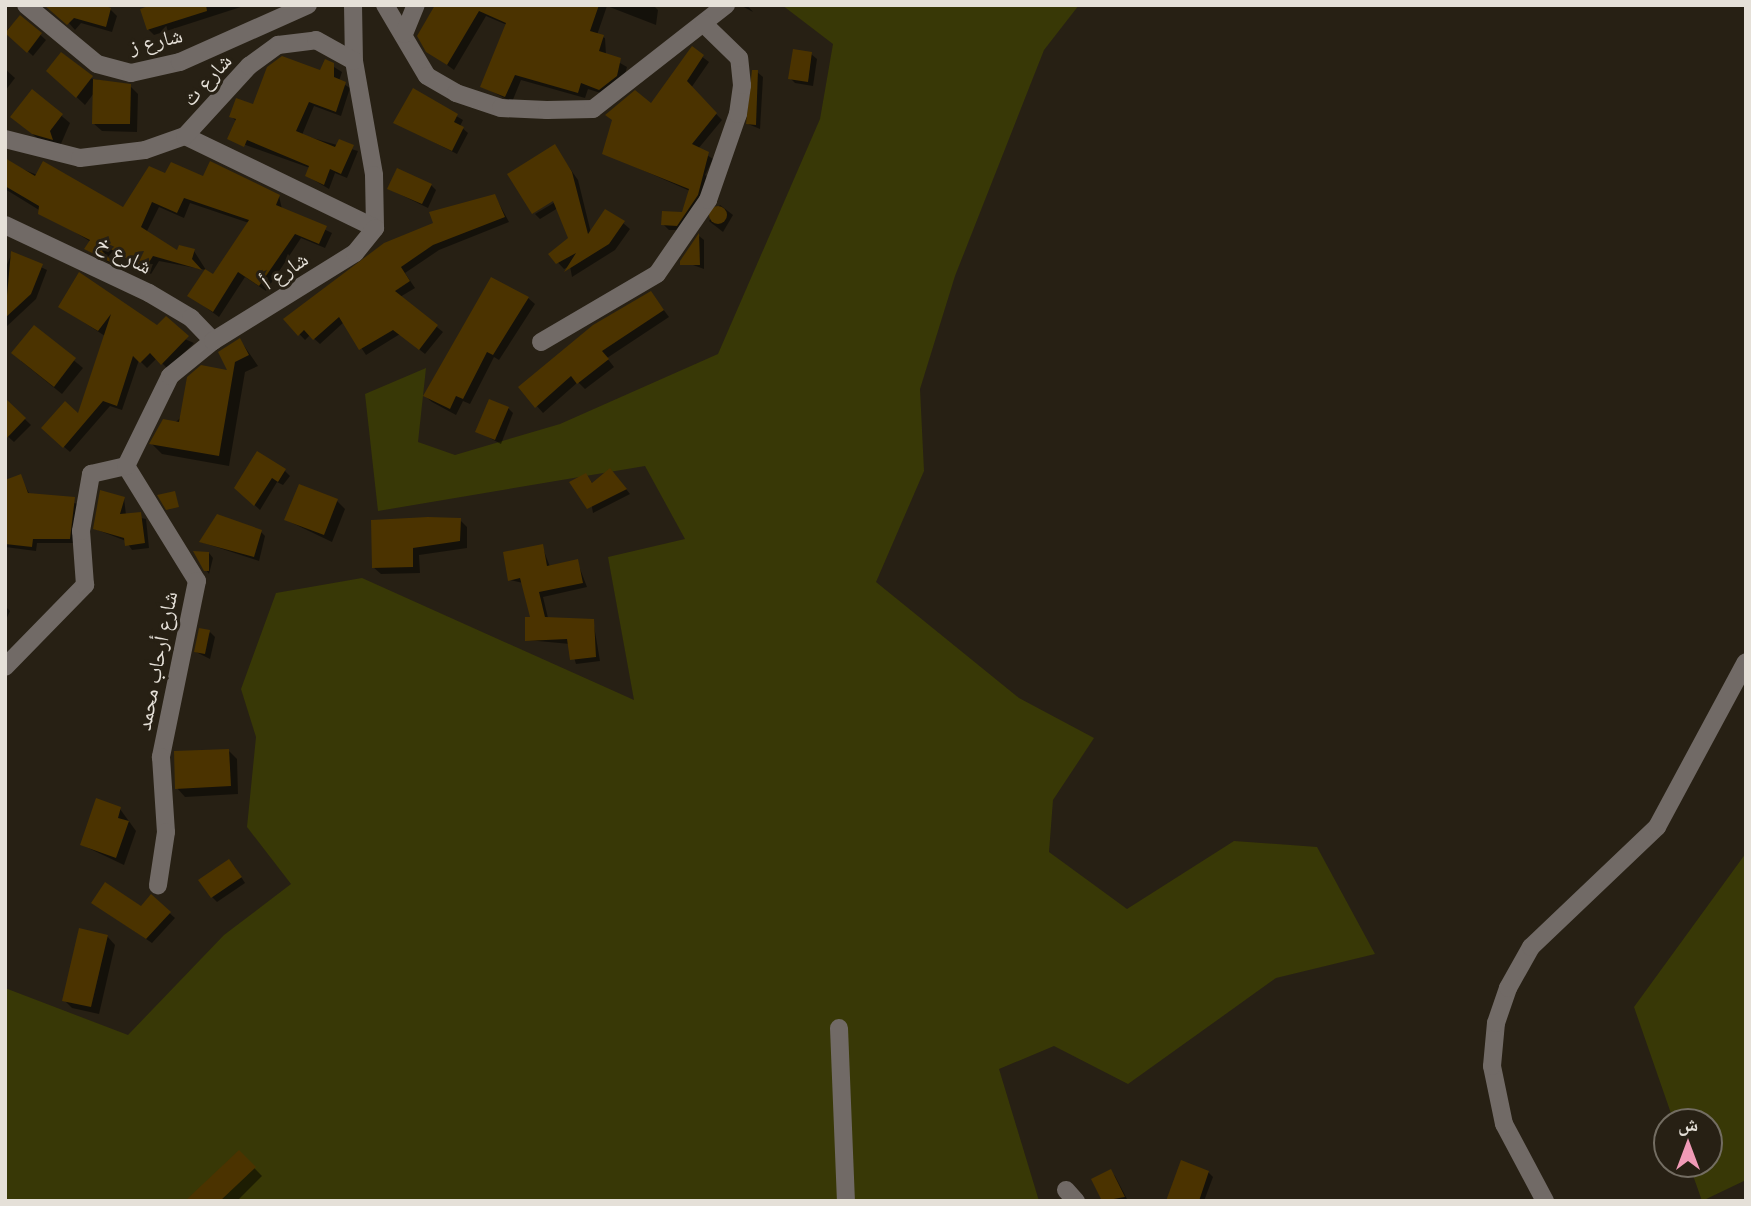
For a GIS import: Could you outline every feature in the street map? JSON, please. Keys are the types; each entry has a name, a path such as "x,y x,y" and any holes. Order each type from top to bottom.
{"street":[{"name":"شارع ﺯ","path":"26,5 97,64 131,73 180,62 308,5"},
{"path":"184,136 375,228 374,176 354,61 353,5"},
{"path":"385,5 427,76 456,93 501,108 570,110 593,109 726,5"},
{"path":"404,34 416,5"},
{"path":"541,342 657,274 708,200 738,114 741,85 739,58 704,24"},
{"name":"شارع ث","path":"5,139 80,158 145,150 184,136 249,66 278,45 316,40 354,61"},
{"name":"شارع خ","path":"5,225 149,293 213,341"},
{"name":"شارع أ","path":"126,466 170,376 213,341 355,253 375,228"},
{"path":"5,667 85,585 81,531 91,474 126,466"},
{"name":"شارع أرحاب محمد","path":"126,466 197,581 161,757 166,832 158,885"},
{"path":"1545,1201 1504,1124 1492,1066 1508,988 1531,947 1657,827 1746,662"},
{"path":"839,1028 846,1201"}],"shaded area":[{"path":"782,5 1079,5 1044,50 955,276 920,389 924,471 876,582 1019,698 1094,738 1053,800 1049,852 1127,909 1234,841 1317,847 1375,954 1276,978 1128,1084 1054,1046 999,1069 1039,1201 5,1201 5,988 128,1035 224,935 291,884 247,827 256,737 241,689 276,593 362,578 634,700 608,557 685,539 645,466 378,511 365,394 426,368 418,442 455,455 560,424 718,354 820,119 833,44"},
{"path":"1746,853 1746,1180 1702,1201 1694,1178 1723,1178 1723,1108 1669,1108 1634,1007"}],"building":[{"path":"44,5 103,5 111,8 106,27 74,18 67,25"},
{"path":"151,5 206,5 207,11 147,30 140,9"},
{"path":"435,5 599,5 590,31 604,35 599,51 621,58 617,76 599,90 581,83 578,93 515,75 505,97 480,87 506,23 479,11 447,65 426,52 417,36"},
{"path":"20,15 42,33 27,53 5,33"},
{"path":"692,46 704,55 687,81 717,113 692,144 709,152 698,195 677,226 661,225 662,211 682,212 689,189 602,154 612,120 605,115 635,90 651,103"},
{"path":"793,49 812,52 808,82 788,79"},
{"path":"61,52 93,76 76,98 46,71"},
{"path":"282,56 320,70 325,59 334,63 334,77 346,82 336,112 309,102 296,131 335,147 339,139 354,145 341,174 330,169 324,185 305,176 309,166 247,140 244,147 227,139 236,119 229,117 236,98 253,104 267,67"},
{"path":"752,70 758,70 756,125 746,124"},
{"path":"93,79 131,84 130,124 92,124"},
{"path":"413,88 458,114 454,122 464,127 452,151 393,123"},
{"path":"32,89 63,114 50,131 53,140 32,134 10,117"},
{"path":"555,144 572,172 588,234 605,209 625,221 609,244 564,272 576,253 556,264 548,254 568,238 553,201 532,214 507,174"},
{"path":"5,158 35,176 43,161 123,207 149,166 165,173 171,162 203,176 210,161 280,195 276,205 327,226 319,244 295,234 259,286 238,272 213,312 187,296 205,269 213,274 249,220 184,198 177,213 152,202 141,227 177,250 179,245 195,249 192,259 202,270 153,256 144,270 106,246 102,251 116,265 84,249 90,240 38,214 39,206 5,186"},
{"path":"397,168 432,184 422,204 387,189"},
{"path":"495,194 505,217 433,245 401,267 410,281 395,291 438,325 419,350 393,330 359,350 339,317 313,340 304,330 298,336 283,319 384,243 433,223 429,212"},
{"path":"718,206 724,209 727,215 724,221 718,224 712,221 709,215 712,209"},
{"path":"699,233 700,265 680,265 680,261"},
{"path":"11,251 43,264 31,294 5,318"},
{"path":"79,272 157,325 166,316 189,336 161,365 150,353 140,363 133,356 117,406 103,401 63,448 41,428 65,401 78,413 111,314 98,331 58,307"},
{"path":"491,277 529,297 493,355 487,352 463,399 456,396 450,409 423,396"},
{"path":"651,291 664,310 602,351 609,359 577,384 571,376 535,408 518,387 593,325"},
{"path":"34,325 76,358 54,387 11,353"},
{"path":"240,338 249,355 235,362 219,456 149,444 163,419 179,422 187,377 201,365 227,370 218,352"},
{"path":"5,398 26,418 5,440"},
{"path":"489,399 509,407 495,440 475,432"},
{"path":"257,451 286,469 278,482 272,478 254,506 234,488"},
{"path":"610,468 627,489 587,509 569,482 586,473 592,483"},
{"path":"21,474 28,493 75,497 70,539 33,539 32,547 5,544 5,480"},
{"path":"299,484 338,499 324,535 284,520"},
{"path":"100,490 125,497 120,514 141,512 145,543 125,546 124,538 93,529"},
{"path":"175,491 179,507 166,510 157,495"},
{"path":"217,514 262,530 254,557 199,542"},
{"path":"461,518 460,541 413,548 413,567 372,568 371,520"},
{"path":"543,544 547,566 578,559 583,583 539,592 545,617 594,619 596,657 570,660 567,639 525,641 525,617 530,617 520,578 508,581 503,552"},
{"path":"193,551 209,552 209,571 204,571"},
{"path":"199,628 210,630 205,654 194,652"},
{"path":"229,749 231,786 175,789 174,751"},
{"path":"96,798 121,807 118,818 129,821 116,858 80,845"},
{"path":"229,859 242,877 211,898 198,880"},
{"path":"105,882 141,906 151,894 171,912 146,939 91,903"},
{"path":"79,928 108,935 91,1007 62,1001"},
{"path":"239,1150 256,1167 220,1201 185,1201"},
{"path":"1181,1160 1209,1171 1199,1201 1166,1201"},
{"path":"1111,1169 1125,1197 1102,1201 1091,1179"}]}
